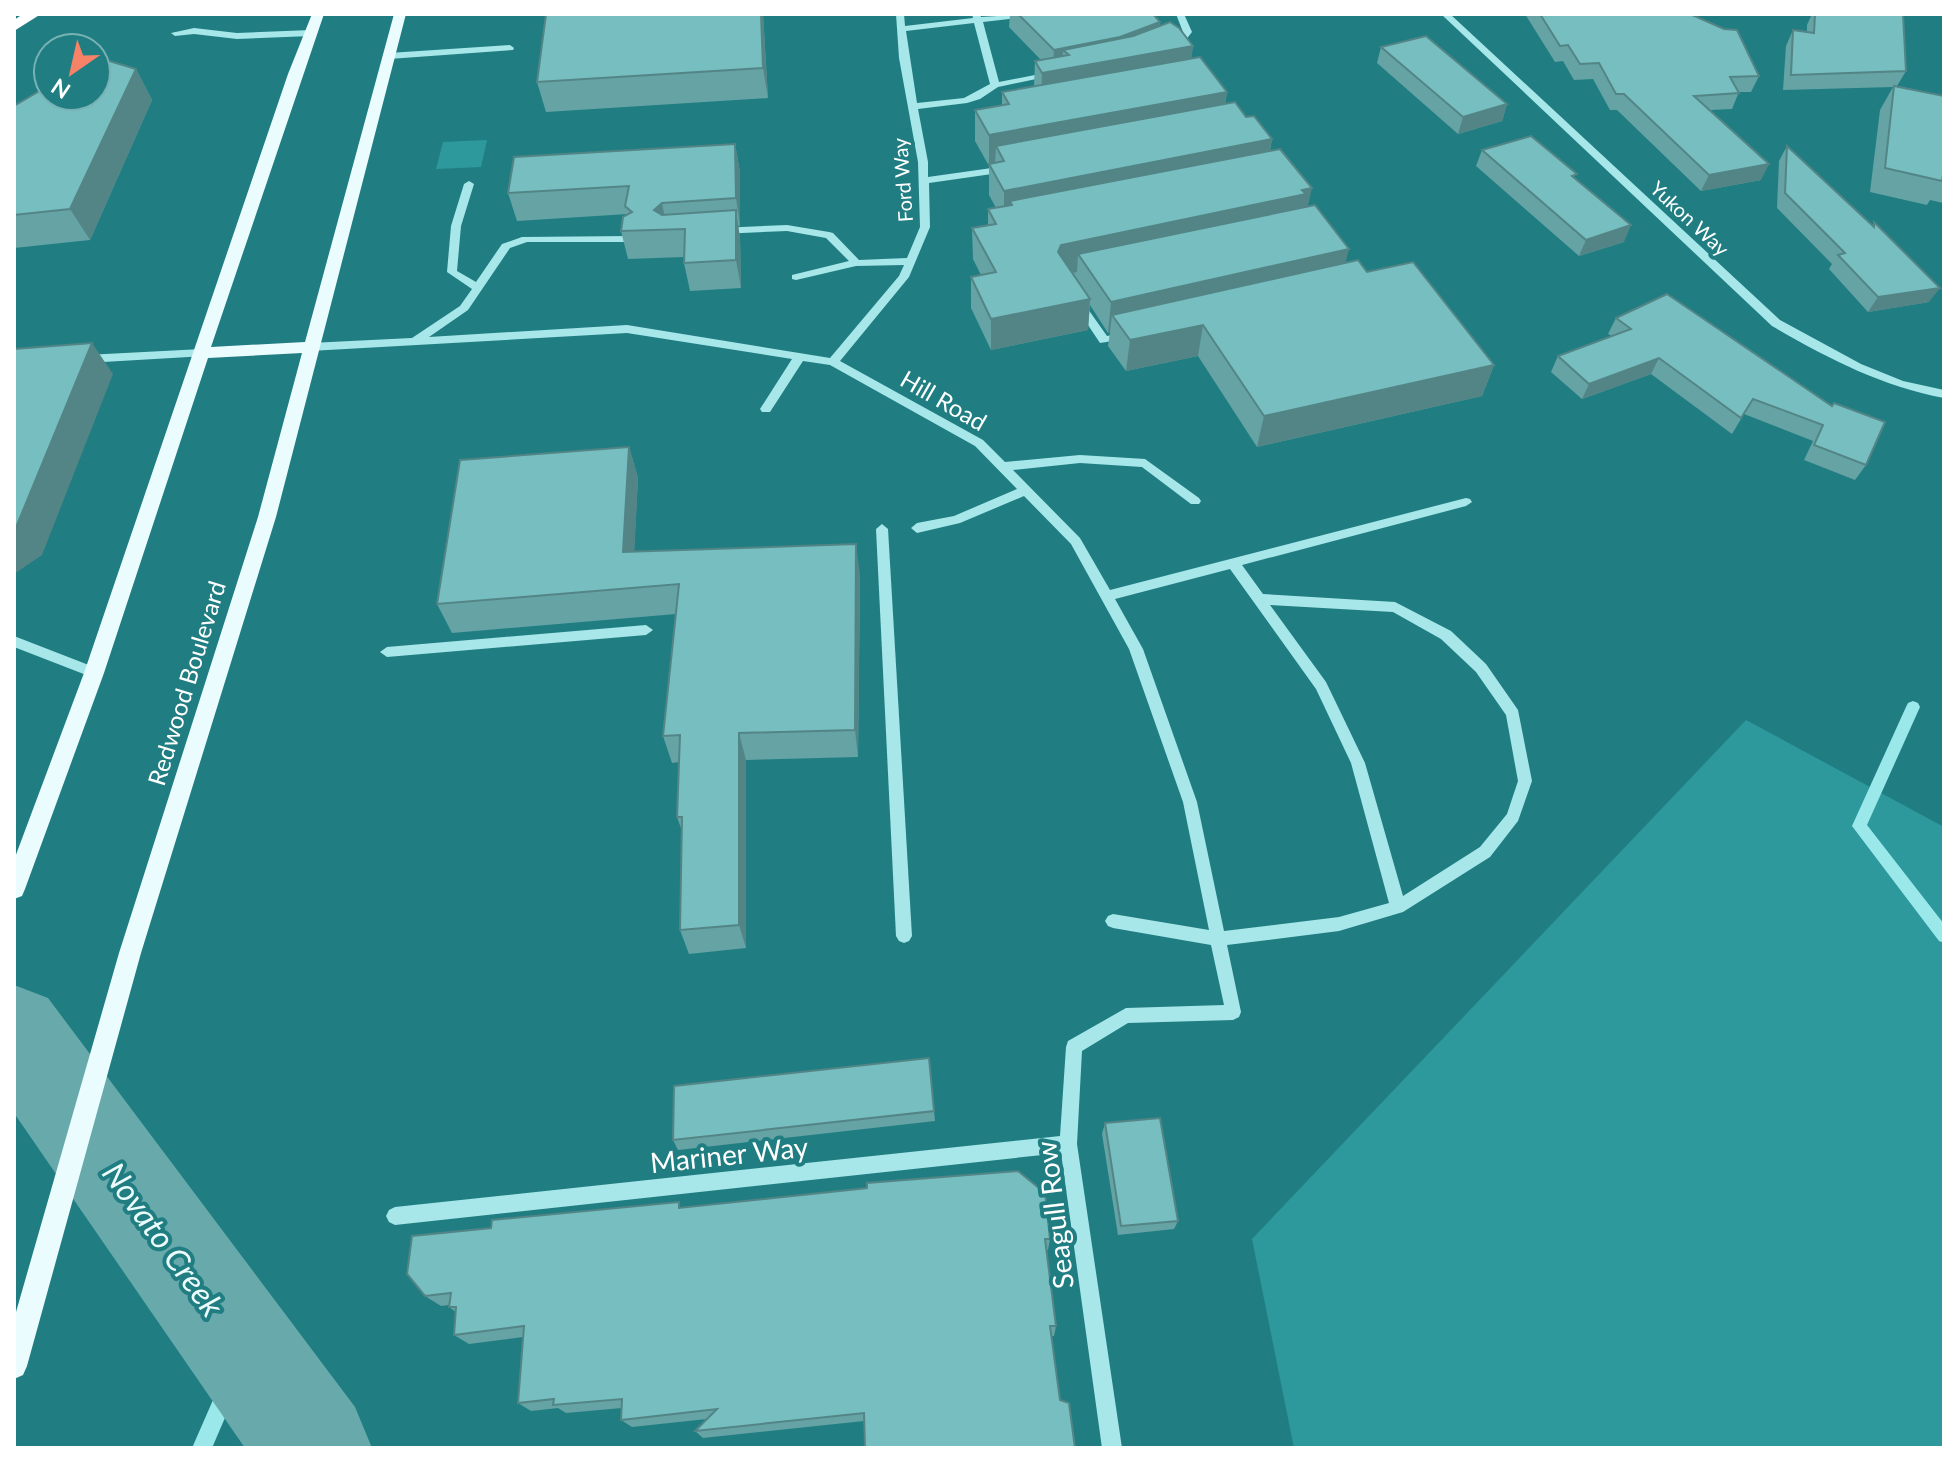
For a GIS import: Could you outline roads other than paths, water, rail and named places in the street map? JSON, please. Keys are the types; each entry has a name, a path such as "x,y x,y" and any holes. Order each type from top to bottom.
{"highway":[{"path":"14,26 34,14"}],"main road":[{"path":"14,889 94,673 318,14"},
{"name":"Redwood Boulevard","path":"14,1366 130,953 267,517 400,14"},
{"path":"202,353 310,347"}],"street":[{"name":"Ford Way","path":"833,362 904,277 925,227 924,181 900,14"},
{"path":"901,29 1028,14"},
{"path":"1164,49 1178,44 1188,32 1180,14"},
{"name":"Yukon Way","path":"1445,14 1776,323 1834,358 1913,390 1944,394"},
{"path":"976,18 995,85"},
{"path":"175,33 194,31 237,36 311,33"},
{"path":"389,56 510,48"},
{"path":"913,106 965,103 984,95 995,85 1066,72"},
{"path":"924,181 1022,166"},
{"path":"469,184 456,226 452,272 477,287"},
{"path":"709,233 787,228 829,235 856,263"},
{"path":"414,341 464,308 506,246 526,239 631,240 601,240"},
{"path":"796,277 856,263 911,261"},
{"path":"1072,292 1104,340 1135,334"},
{"name":"Hill Road","path":"310,347 627,329 833,362 979,443 1076,541 1136,649 1190,802 1233,1012"},
{"path":"80,360 202,353"},
{"path":"766,409 800,356"},
{"path":"1002,467 1080,459 1145,463 1195,501"},
{"path":"917,528 956,520 1026,490"},
{"path":"1107,596 1466,502"},
{"path":"882,529 904,936"},
{"path":"1233,563 1321,686 1358,763 1398,907"},
{"path":"1113,921 1219,939 1339,924 1398,907 1485,852 1513,817 1525,781 1513,714 1481,668 1446,635 1395,607 1258,599"},
{"path":"387,652 646,630"},
{"path":"14,641 94,673"},
{"name":"Seagull Row","path":"1112,1448 1068,1144 1074,1047 1126,1016 1233,1012"},
{"name":"Mariner Way","path":"395,1216 1068,1144"}],"waterway":[{"path":"1913,707 1859,826 1944,936"},
{"name":"Novato Creek","path":"14,1031 314,1448"},
{"path":"202,1448 245,1350"}]}
